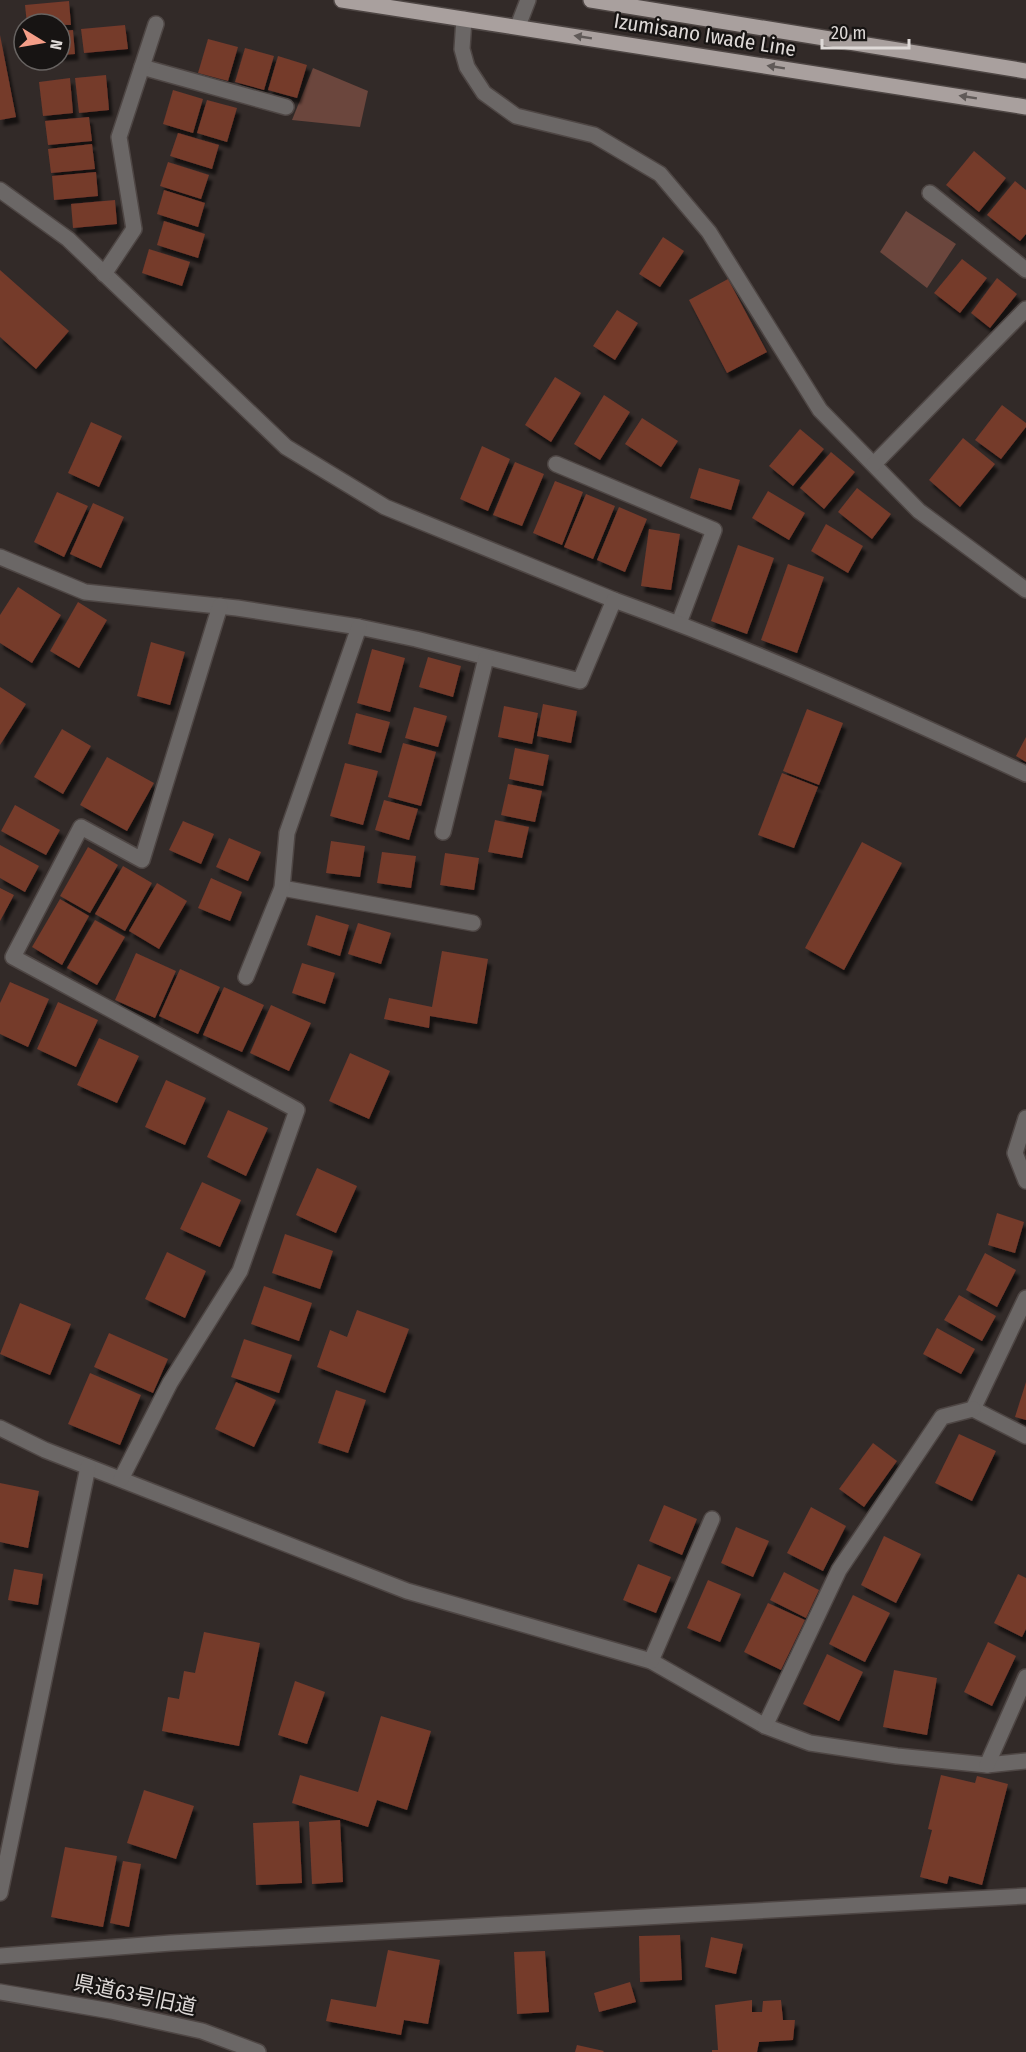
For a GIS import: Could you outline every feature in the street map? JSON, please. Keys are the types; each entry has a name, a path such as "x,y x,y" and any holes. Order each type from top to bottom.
{"main road":[{"name":"Izumisano Iwade Line","path":"342,0 1026,106"},
{"name":"Izumisano Iwade Line","path":"591,0 1026,70"}],"street":[{"path":"518,26 528,0"},
{"path":"464,18 462,49 467,68 484,93 516,116 594,135 660,174 709,232 820,410 920,511 1026,590"},
{"path":"104,274 134,229 119,137 156,24"},
{"path":"142,67 286,107"},
{"path":"0,190 68,239 286,447 385,507 614,600 679,623 932,731 1026,774"},
{"path":"930,193 1026,270"},
{"path":"874,464 1026,309"},
{"path":"556,464 714,530 679,623"},
{"path":"0,557 85,592 220,606 359,627 416,639 580,681 614,600"},
{"path":"121,1479 170,1383 240,1271 297,1110 13,957 81,827 142,860 220,606"},
{"path":"246,976 282,888 287,833 359,627"},
{"path":"443,832 486,658"},
{"path":"282,888 473,922"},
{"path":"1026,1118 1015,1153 1026,1181"},
{"path":"973,1409 1026,1298"},
{"path":"765,1726 839,1570 942,1417 973,1409 1026,1436"},
{"path":"0,1428 45,1450 407,1591 651,1661 765,1726 810,1743 897,1756 987,1764 1026,1761"},
{"path":"0,1893 88,1467"},
{"path":"651,1661 712,1520"},
{"path":"987,1764 1026,1677"},
{"path":"0,1956 171,1943 1026,1896"},
{"name":"県道63号旧道","path":"0,1992 111,2011 202,2031 258,2052"}],"shaded area":[{"path":"313,68 368,91 360,127 292,120"},
{"path":"906,211 956,244 927,288 880,252"}],"building":[{"path":"69,1 70,12 26,12 25,5"},
{"path":"125,25 128,49 84,53 81,29"},
{"path":"72,30 75,54 72,54"},
{"path":"0,35 16,117 0,120"},
{"path":"208,39 238,47 228,81 198,73"},
{"path":"245,48 274,56 264,90 235,82"},
{"path":"278,56 307,65 297,98 268,90"},
{"path":"106,75 109,110 79,113 75,78"},
{"path":"70,78 73,113 43,116 39,82"},
{"path":"173,90 203,99 193,133 163,124"},
{"path":"207,100 237,108 227,142 197,133"},
{"path":"89,117 92,141 48,145 45,121"},
{"path":"178,133 219,145 212,169 170,156"},
{"path":"92,144 95,169 51,173 48,149"},
{"path":"974,151 1006,178 979,212 946,185"},
{"path":"168,162 209,175 201,199 160,186"},
{"path":"96,172 98,196 54,200 52,176"},
{"path":"1015,181 1026,190 1026,234 1020,241 987,215"},
{"path":"164,190 205,203 198,227 157,214"},
{"path":"115,200 117,224 73,228 71,204"},
{"path":"164,221 205,234 198,258 157,245"},
{"path":"663,237 684,251 660,287 639,274"},
{"path":"149,249 190,262 182,286 142,273"},
{"path":"962,259 987,278 960,313 934,293"},
{"path":"0,270 69,331 36,369 0,337"},
{"path":"997,278 1017,294 990,328 971,313"},
{"path":"728,279 767,352 727,373 689,300"},
{"path":"617,310 638,323 615,360 593,346"},
{"path":"555,377 581,393 551,442 525,425"},
{"path":"604,395 630,412 600,460 574,444"},
{"path":"1002,405 1026,423 1026,427 1001,459 975,440"},
{"path":"642,418 678,441 661,467 625,444"},
{"path":"91,422 122,436 99,487 68,473"},
{"path":"800,429 824,449 793,486 769,466"},
{"path":"963,438 995,464 960,507 929,480"},
{"path":"482,446 510,459 488,511 460,499"},
{"path":"831,452 855,472 824,509 800,488"},
{"path":"515,462 544,474 522,526 493,515"},
{"path":"699,468 740,480 731,510 690,498"},
{"path":"555,481 583,492 562,545 533,533"},
{"path":"857,488 891,514 872,539 838,512"},
{"path":"768,491 805,513 789,540 752,518"},
{"path":"57,492 88,506 64,557 34,542"},
{"path":"586,494 615,506 593,559 564,547"},
{"path":"93,503 124,517 101,568 70,554"},
{"path":"619,507 647,519 625,572 597,560"},
{"path":"826,524 863,546 848,573 811,551"},
{"path":"649,529 680,534 671,590 641,586"},
{"path":"738,545 774,558 747,634 711,621"},
{"path":"788,564 824,577 797,653 761,640"},
{"path":"18,587 61,615 32,663 0,643 0,615"},
{"path":"78,602 107,620 79,668 50,651"},
{"path":"151,642 185,652 170,705 137,696"},
{"path":"372,649 405,658 390,712 357,703"},
{"path":"428,657 461,666 453,697 419,687"},
{"path":"0,687 26,704 0,745"},
{"path":"543,704 577,711 571,743 537,736"},
{"path":"504,706 538,713 532,744 498,737"},
{"path":"414,707 447,716 438,747 405,738"},
{"path":"807,709 843,723 819,785 783,771"},
{"path":"356,713 390,722 381,753 348,744"},
{"path":"62,729 91,746 63,794 34,777"},
{"path":"1026,737 1026,762 1016,756"},
{"path":"403,743 436,752 421,806 388,797"},
{"path":"515,748 549,755 543,786 509,779"},
{"path":"107,757 154,783 127,831 80,805"},
{"path":"345,763 378,771 363,825 330,816"},
{"path":"782,773 818,787 794,848 758,835"},
{"path":"508,784 542,791 535,822 501,815"},
{"path":"384,800 418,809 409,840 375,830"},
{"path":"15,805 60,830 46,855 1,831"},
{"path":"495,820 529,827 522,858 488,852"},
{"path":"183,821 214,834 201,864 169,850"},
{"path":"229,838 261,852 248,881 216,867"},
{"path":"331,841 365,846 360,877 326,873"},
{"path":"862,842 902,863 844,970 805,948"},
{"path":"0,845 39,866 25,892 0,878"},
{"path":"88,847 118,865 90,913 60,896"},
{"path":"382,852 416,856 411,888 377,883"},
{"path":"445,853 479,858 474,890 440,885"},
{"path":"123,866 152,883 125,931 95,914"},
{"path":"211,878 242,892 230,921 198,908"},
{"path":"157,883 187,901 159,949 129,931"},
{"path":"0,888 14,895 0,921"},
{"path":"60,899 89,916 62,965 32,947"},
{"path":"316,915 349,925 340,956 307,945"},
{"path":"95,920 125,937 97,985 67,968"},
{"path":"358,923 391,933 381,964 348,954"},
{"path":"442,951 488,959 477,1024 430,1016 429,1028 384,1019 389,998 432,1007"},
{"path":"136,953 176,971 155,1018 115,1000"},
{"path":"302,963 335,973 325,1004 292,993"},
{"path":"180,969 220,987 198,1034 159,1016"},
{"path":"10,982 49,999 28,1047 0,1034 0,1003"},
{"path":"224,987 264,1005 242,1052 203,1035"},
{"path":"58,1002 98,1020 76,1067 37,1049"},
{"path":"271,1005 311,1023 289,1071 250,1053"},
{"path":"99,1038 139,1056 117,1103 77,1085"},
{"path":"350,1053 390,1071 369,1119 329,1101"},
{"path":"166,1080 206,1098 185,1145 145,1127"},
{"path":"228,1110 268,1128 246,1176 207,1157"},
{"path":"317,1168 357,1186 336,1233 296,1215"},
{"path":"202,1182 241,1200 220,1247 180,1229"},
{"path":"997,1213 1024,1222 1015,1253 988,1245"},
{"path":"285,1234 333,1251 320,1289 272,1273"},
{"path":"167,1252 206,1271 185,1318 145,1299"},
{"path":"985,1253 1016,1270 997,1307 966,1290"},
{"path":"264,1286 312,1303 299,1341 251,1324"},
{"path":"959,1295 996,1316 982,1341 944,1320"},
{"path":"20,1303 71,1324 50,1375 0,1354"},
{"path":"357,1310 409,1329 385,1393 317,1367 330,1330 347,1337"},
{"path":"937,1328 975,1349 961,1374 923,1354"},
{"path":"109,1333 168,1359 153,1393 94,1367"},
{"path":"244,1339 292,1355 279,1393 231,1377"},
{"path":"90,1373 141,1395 120,1445 68,1424"},
{"path":"236,1382 276,1400 254,1447 215,1429"},
{"path":"1026,1382 1026,1420 1015,1417"},
{"path":"336,1390 366,1400 348,1453 318,1443"},
{"path":"959,1434 996,1451 972,1501 935,1483"},
{"path":"873,1443 897,1461 864,1507 839,1489"},
{"path":"0,1483 39,1491 28,1548 0,1542"},
{"path":"664,1505 697,1519 682,1555 649,1541"},
{"path":"811,1507 846,1526 823,1571 787,1553"},
{"path":"736,1527 769,1541 753,1577 721,1563"},
{"path":"884,1536 921,1554 896,1603 861,1585"},
{"path":"638,1564 671,1577 656,1613 623,1600"},
{"path":"14,1569 43,1574 38,1605 8,1600"},
{"path":"784,1572 819,1590 806,1618 770,1600"},
{"path":"1018,1574 1026,1578 1026,1629 1022,1637 994,1623"},
{"path":"708,1580 741,1594 720,1642 687,1628"},
{"path":"853,1595 890,1613 865,1662 829,1644"},
{"path":"768,1603 805,1620 781,1670 744,1652"},
{"path":"204,1632 260,1643 239,1746 162,1731 168,1697 179,1699 184,1671 195,1673"},
{"path":"988,1642 1016,1656 992,1706 964,1692"},
{"path":"827,1654 863,1672 839,1721 803,1704"},
{"path":"894,1670 937,1678 927,1735 883,1727"},
{"path":"295,1681 325,1692 307,1744 278,1735"},
{"path":"381,1716 431,1731 407,1810 377,1800 368,1827 292,1803 300,1775 358,1792"},
{"path":"941,1775 975,1783 977,1776 1008,1784 982,1885 949,1876 947,1884 920,1877 932,1830 928,1829"},
{"path":"144,1790 194,1806 176,1859 127,1843"},
{"path":"340,1820 343,1882 312,1884 309,1822"},
{"path":"299,1821 302,1883 256,1885 253,1823"},
{"path":"65,1847 117,1856 103,1927 51,1917"},
{"path":"123,1861 141,1864 129,1927 110,1923"},
{"path":"680,1935 682,1980 640,1982 639,1936"},
{"path":"711,1937 743,1944 736,1974 705,1967"},
{"path":"388,1950 440,1960 428,2024 404,2020 401,2035 326,2021 331,1999 376,2007"},
{"path":"545,1951 549,2012 517,2014 514,1952"},
{"path":"630,1982 636,2002 599,2012 594,1993"},
{"path":"752,2000 752,2012 762,2012 763,2001 781,2000 783,2020 795,2020 793,2040 759,2042 757,2052 712,2052 712,2050 718,2050 715,2005"},
{"path":"577,2045 604,2051 575,2052"}]}
